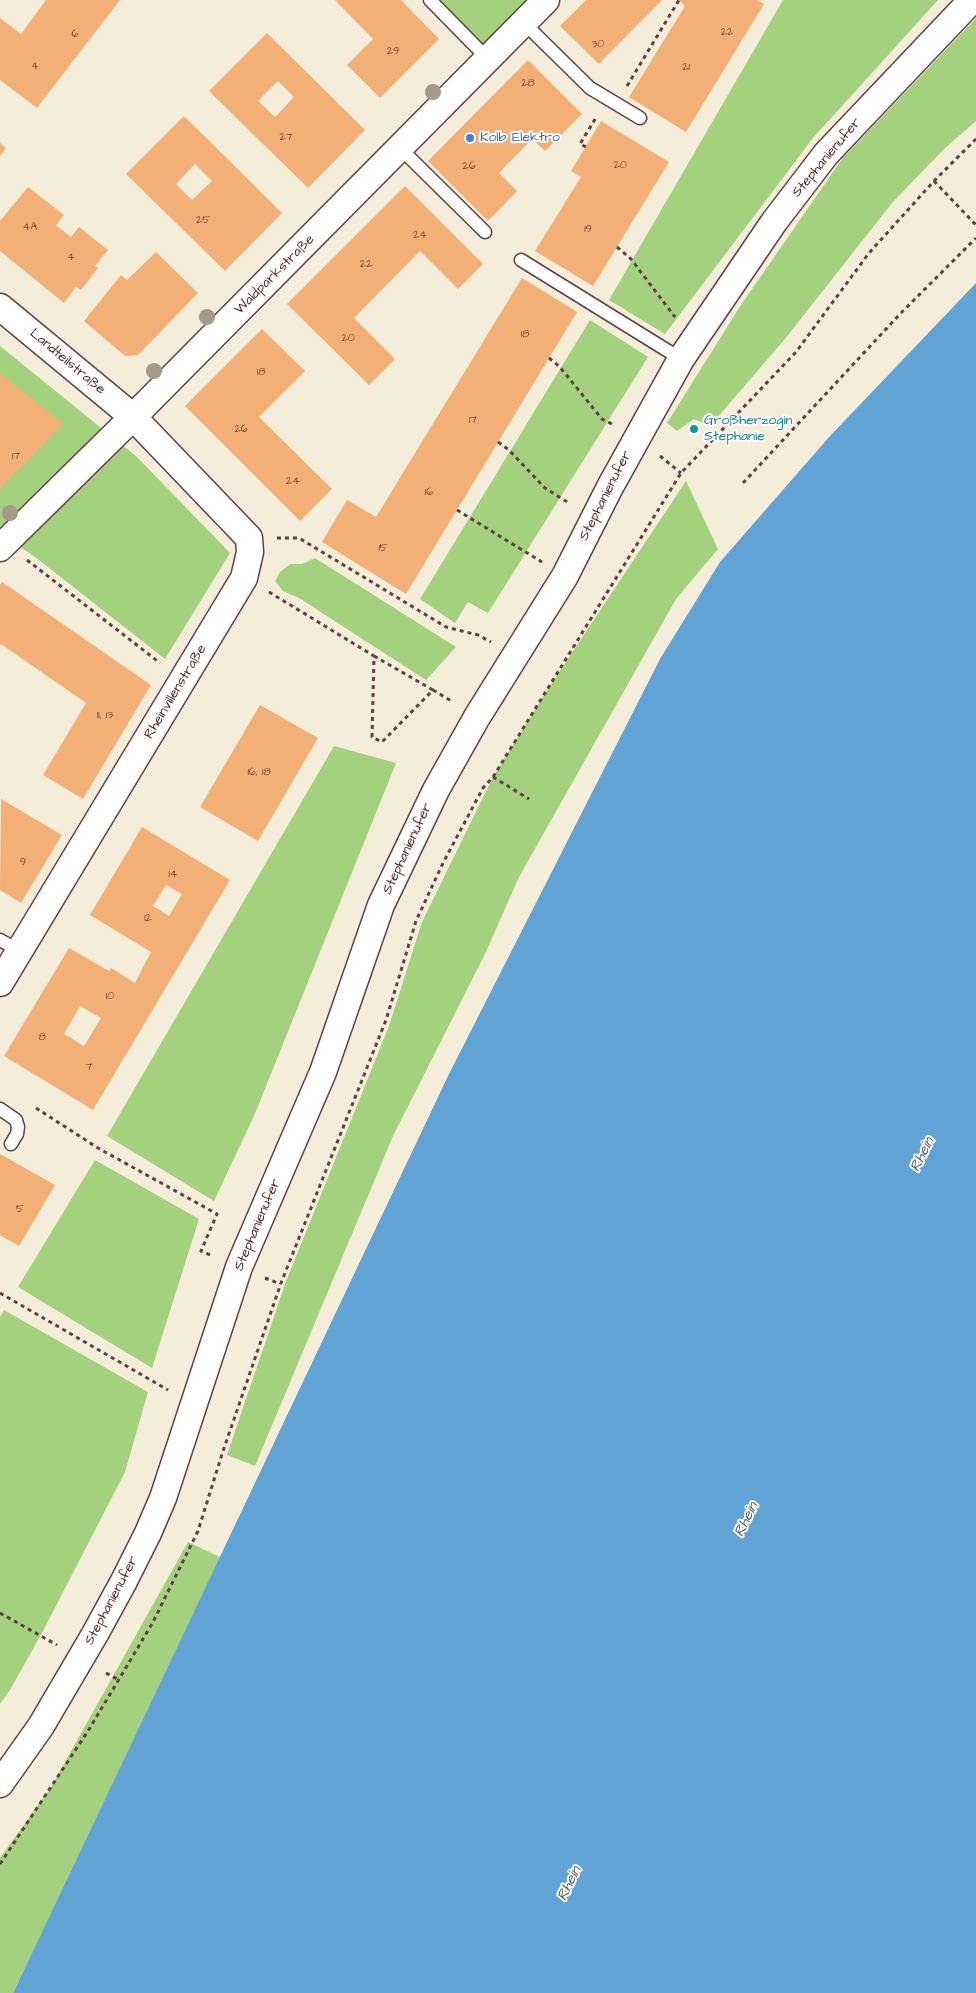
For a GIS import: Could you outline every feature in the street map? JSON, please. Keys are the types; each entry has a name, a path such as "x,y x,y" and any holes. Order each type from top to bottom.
{"street":[{"name":"Waldparkstraße","path":"2,545 133,417 546,0"},
{"name":"Stephanienufer","path":"0,1784 41,1726 124,1581 163,1498 239,1266 323,1072 381,905 416,829 477,717 565,576 610,487 681,358 774,222 826,154 972,0"},
{"name":"Landteilstraße","path":"0,307 133,417"},
{"path":"133,417 249,538"},
{"name":"Rheinvillenstraße","path":"0,983 10,945 182,680 244,578 250,552 249,538"}],"lane":[{"path":"430,0 488,59"},
{"path":"524,23 590,88 640,118"},
{"path":"400,148 485,232"},
{"path":"521,260 681,358"},
{"path":"0,1109 16,1120 17,1134 11,1144"}],"path":[{"path":"586,147 580,144 612,101 679,0"},
{"path":"0,1864 88,1731 152,1624 198,1530 280,1284 386,1020 416,921 443,863 478,796 493,777 681,473 796,352 869,252 934,181 976,139"},
{"path":"934,181 976,225"},
{"path":"743,482 900,314 976,238"},
{"path":"617,247 631,260 656,291"},
{"path":"549,358 559,366 602,420 616,427"},
{"path":"498,442 509,450 545,488 595,518"},
{"path":"653,450 681,473"},
{"path":"457,510 565,576"},
{"path":"249,538 299,538 446,627 478,635 515,656"},
{"path":"2,545 182,680"},
{"path":"244,578 477,717"},
{"path":"374,656 372,737 382,742 433,690"},
{"path":"493,777 530,799"},
{"path":"34,1108 98,1148 217,1214 201,1251 280,1284"},
{"path":"0,1294 193,1405"}],"green space":[{"path":"430,0 546,0 488,59"},
{"path":"783,0 938,0 813,138 665,334 609,300"},
{"path":"976,18 976,121 944,149 892,203 785,339 710,426 694,419 677,431 667,423 739,308 842,159"},
{"path":"590,320 648,357 488,613 468,602 455,623 420,599"},
{"path":"0,346 137,457 230,553 165,659 35,557 0,533"},
{"path":"686,481 718,549 676,599 519,877 485,954 393,1136 255,1466 227,1455 285,1284 389,1026 422,922 493,777 548,689"},
{"path":"315,558 456,647 426,680 299,598 283,591 275,581 280,572 290,564 302,564"},
{"path":"334,746 396,763 254,1116 214,1201 107,1136"},
{"path":"95,1160 199,1219 152,1368 18,1287"},
{"path":"4,1310 148,1392 125,1472 43,1631 10,1690 0,1704 0,1317"},
{"path":"188,1542 220,1557 13,1993 0,1993 0,1858 51,1787"}],"water":[{"name":"Rhein","path":"976,283 976,1993 13,1993 449,1074 660,659 720,562 830,436"}],"building":[{"path":"46,0 120,0 37,108 0,80 0,18 21,34"},
{"path":"335,0 401,0 439,39 380,98 347,65 373,39"},
{"path":"586,0 662,0 599,64 560,26"},
{"path":"679,0 757,0 764,4 686,132 629,97 685,6"},
{"path":"267,33 365,130 308,188 209,91","holes":["278,81 294,97 275,117 258,101"]},
{"path":"528,60 582,114 545,151 532,139 499,173 517,191 488,221 428,161"},
{"path":"184,116 282,213 225,271 126,174","holes":["195,164 212,181 192,200 176,184"]},
{"path":"601,121 669,162 593,286 535,251 581,177 571,171"},
{"path":"0,143 6,148 0,156"},
{"path":"405,186 483,264 458,289 420,251 354,318 395,359 369,385 287,304"},
{"path":"28,187 64,215 56,225 71,237 79,227 108,250 95,266 98,268 81,290 76,287 64,303 0,251 0,221"},
{"path":"156,252 198,293 138,355 125,356 84,321 121,275 127,280"},
{"path":"522,278 577,312 406,594 322,542 347,500 376,517"},
{"path":"262,329 305,371 259,417 332,489 300,521 185,406"},
{"path":"0,373 63,424 0,489"},
{"path":"2,582 151,685 83,799 43,775 86,703 0,645 0,585"},
{"path":"260,705 318,738 258,841 200,807"},
{"path":"1,799 62,835 21,903 0,890"},
{"path":"142,827 230,880 93,1110 4,1056 69,948 109,971 111,968 135,983 151,952 90,915","holes":["166,885 182,894 169,916 153,906","80,1006 101,1018 84,1046 64,1034"]},
{"path":"0,1154 55,1185 19,1246 0,1235"}],"place":[{"name":"Kolb Elektro","path":"470,138"},
{"name":"Großherzogin Stephanie","path":"694,429"}]}
